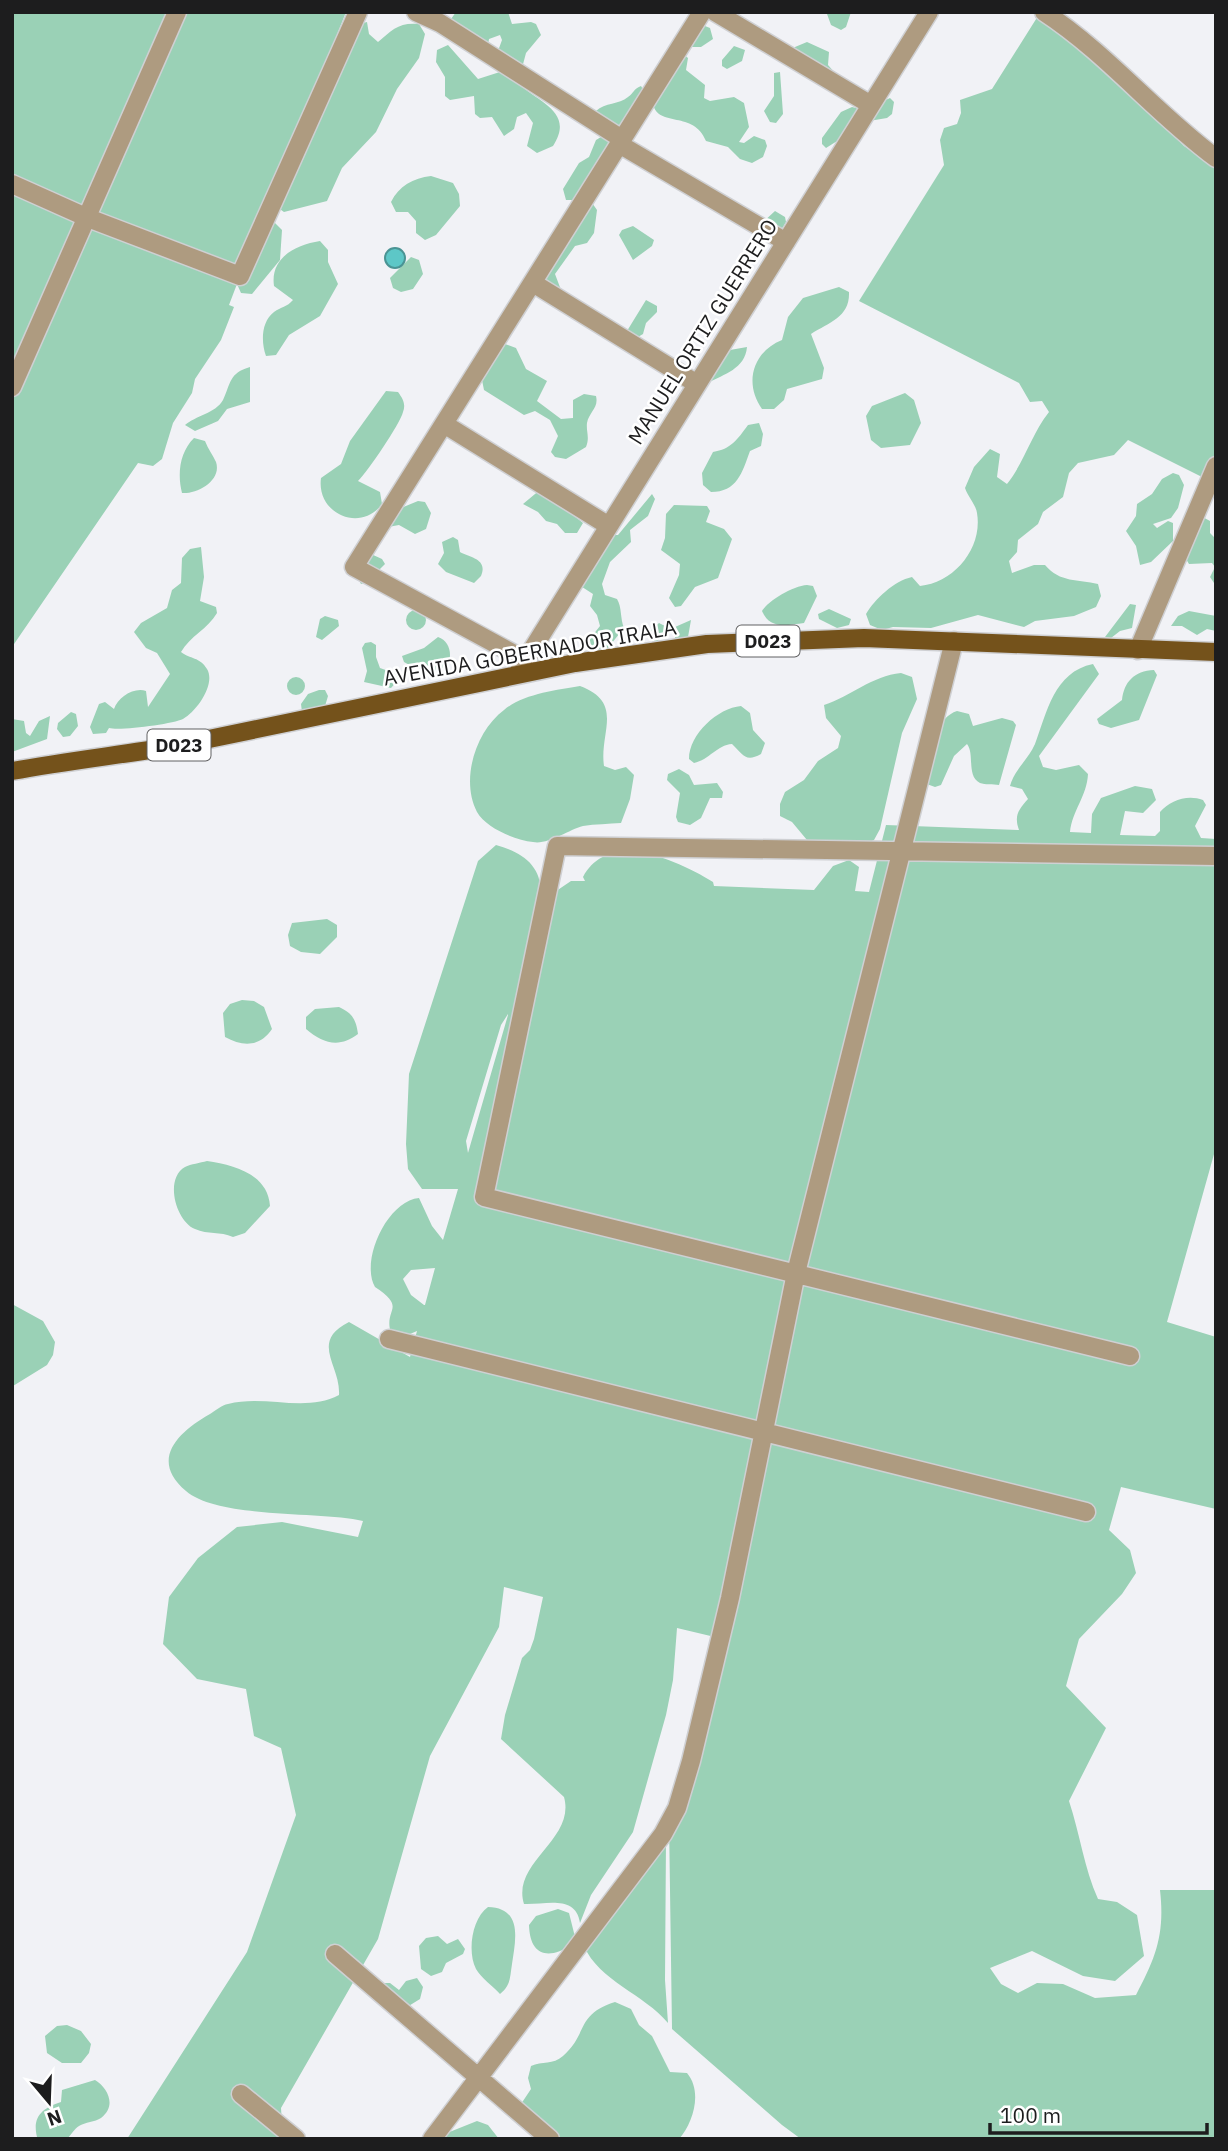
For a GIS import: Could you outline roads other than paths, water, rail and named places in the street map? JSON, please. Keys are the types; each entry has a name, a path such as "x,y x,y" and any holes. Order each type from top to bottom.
{"main road":[{"name":"AVENIDA GOBERNADOR IRALA","path":"12,783 85,767 108,758 520,668 707,645 864,638 1216,652"},
{"name":"AVENIDA GOBERNADOR IRALA","path":"12,771 86,757 108,758"}],"street":[{"path":"12,387 177,12"},
{"path":"12,184 88,218 240,276 358,12"},
{"path":"416,12 440,23 621,141 786,242"},
{"path":"520,668 354,567 702,12"},
{"path":"715,12 871,105"},
{"name":"MANUEL ORTIZ GUERRERO","path":"520,668 929,12"},
{"path":"1044,12 1109,61 1179,131 1216,158"},
{"path":"533,283 697,384"},
{"path":"444,424 609,526"},
{"path":"1138,650 1216,466"},
{"path":"432,2139 656,1844 677,1808 730,1598 796,1273 954,641"},
{"path":"1130,1356 484,1196 557,846 1216,856"},
{"path":"389,1339 1086,1512"},
{"path":"335,1954 550,2139"},
{"path":"241,2094 296,2139"}],"water":[{"path":"391,248 399,248 405,258 399,268 391,268 385,262 385,254"}]}
